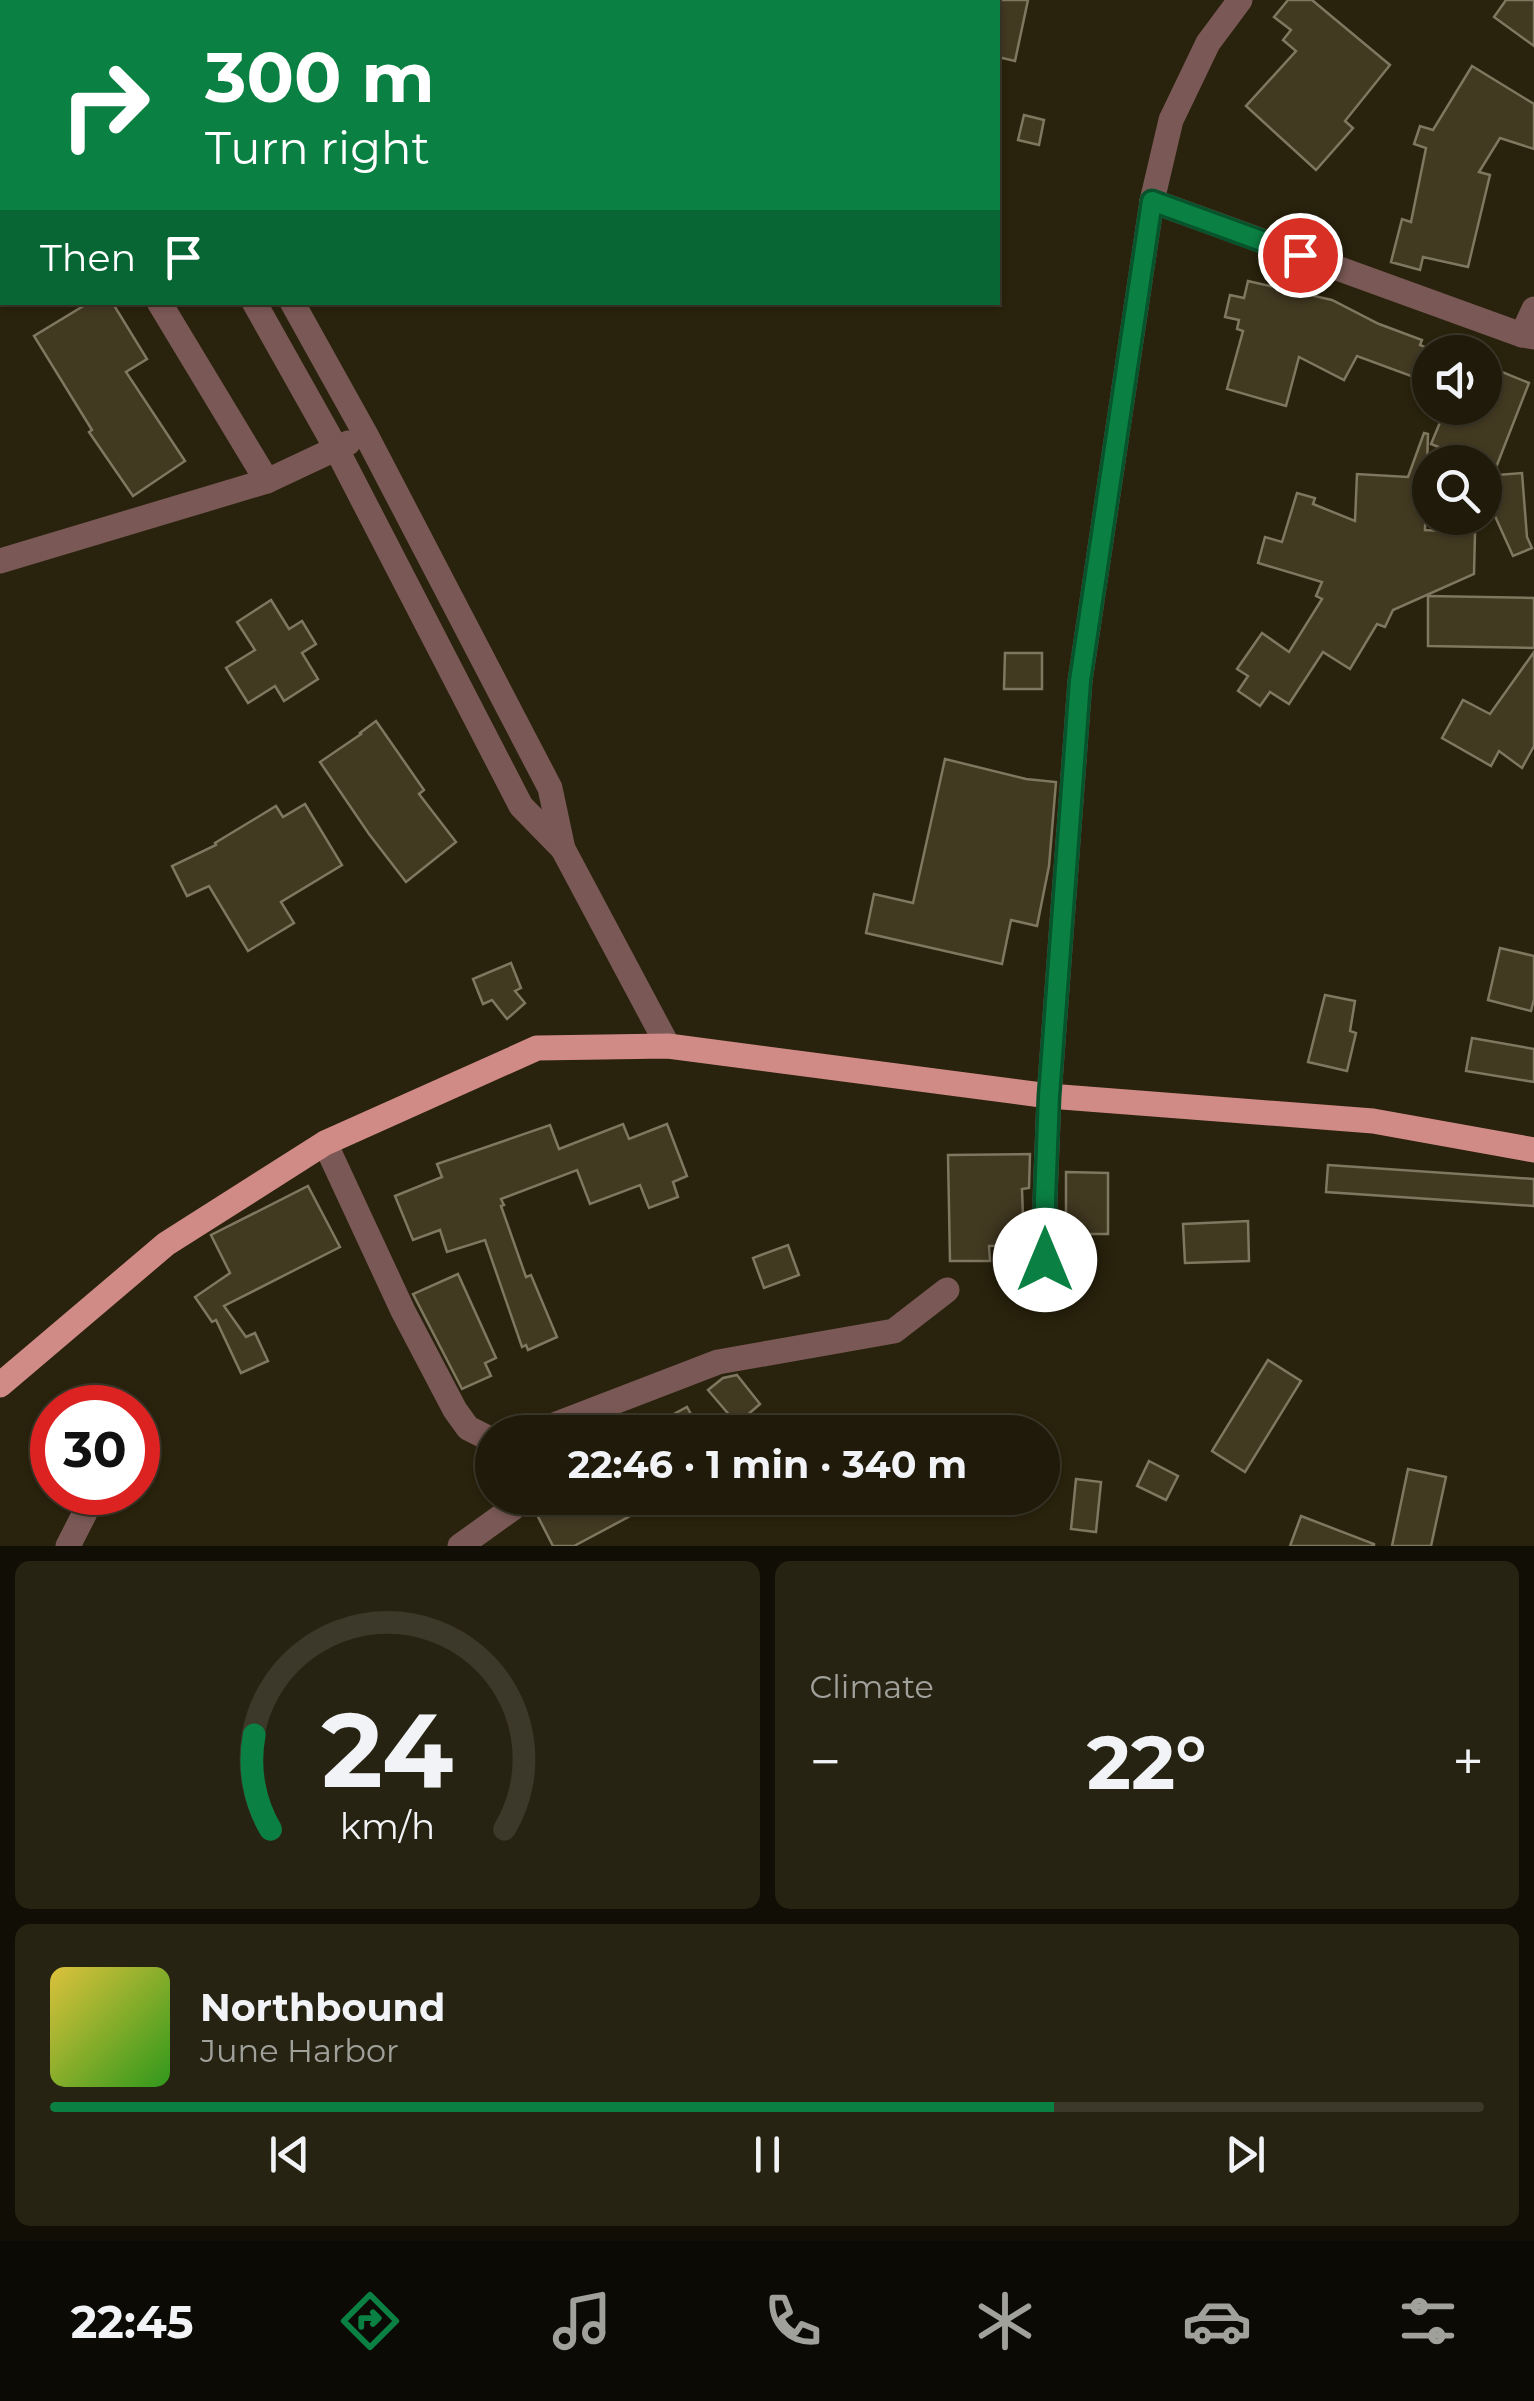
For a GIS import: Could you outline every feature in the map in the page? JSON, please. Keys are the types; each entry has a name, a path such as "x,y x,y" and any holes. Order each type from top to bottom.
{"main road":[{"path":"0,1386 166,1244 325,1144 537,1048 668,1046 1049,1096 1373,1121 1534,1150"}],"street":[{"path":"1046,1290 1049,1096 1080,681 1152,201 1170,120 1208,43 1240,0"},
{"path":"1152,201 1528,336 1534,310"},
{"path":"161,305 267,481"},
{"path":"256,305 336,448 520,806 563,850 668,1046"},
{"path":"294,305 550,788 563,850"},
{"path":"0,562 267,481 366,435"},
{"path":"325,1144 403,1311 455,1410 475,1432"},
{"path":"580,1415 718,1362 894,1331 947,1290"},
{"path":"68,1546 84,1515"},
{"path":"460,1546 503,1515"}],"building":[{"path":"1000,0 1028,0 1015,61 1000,57"},
{"path":"1288,0 1312,0 1390,65 1345,121 1353,128 1316,170 1246,106 1296,51 1283,40 1291,30 1274,17"},
{"path":"1506,0 1534,0 1534,46 1494,17"},
{"path":"1472,66 1534,104 1534,149 1500,138 1479,172 1490,175 1468,267 1423,257 1420,270 1391,262 1402,219 1411,222 1426,148 1414,144 1420,126 1433,130"},
{"path":"1024,115 1044,120 1039,145 1018,140"},
{"path":"1248,281 1332,300 1412,336 1412,376 1357,356 1344,380 1299,357 1286,406 1227,389 1243,331 1237,329 1239,320 1225,317 1230,295 1244,298"},
{"path":"85,305 114,305 147,359 126,372 185,461 133,496 89,432 92,430 34,336"},
{"path":"1502,372 1529,383 1502,452 1502,445 1431,444 1439,425 1502,425"},
{"path":"1424,433 1428,434 1428,445 1420,445"},
{"path":"1412,466 1412,535 1475,535 1474,574 1393,610 1385,627 1377,624 1350,669 1323,652 1289,704 1270,692 1260,706 1238,691 1248,676 1237,669 1262,633 1289,652 1322,599 1316,596 1322,582 1258,563 1265,537 1282,542 1297,493 1315,498 1313,504 1355,521 1357,474 1408,477"},
{"path":"1522,473 1527,537 1532,548 1513,556 1502,532 1502,475"},
{"path":"1428,596 1534,598 1534,648 1428,646"},
{"path":"271,600 289,629 302,621 316,644 302,653 318,679 284,701 275,686 248,703 226,668 255,650 237,622"},
{"path":"1534,652 1534,746 1522,768 1499,751 1491,766 1442,738 1463,700 1490,714"},
{"path":"1005,653 1042,653 1042,689 1004,689"},
{"path":"376,721 424,790 419,794 456,842 406,882 320,762"},
{"path":"945,759 1026,779 1056,782 1049,866 1037,926 1011,920 1002,964 866,933 874,894 913,903"},
{"path":"305,804 342,865 281,902 294,923 248,951 209,886 187,896 172,866 216,845 276,806 283,817"},
{"path":"1500,948 1534,956 1531,1011 1488,1000"},
{"path":"511,963 521,988 515,991 525,1003 507,1019 492,1000 483,1004 473,979"},
{"path":"1325,995 1355,1001 1350,1031 1356,1033 1347,1071 1308,1062"},
{"path":"1472,1038 1534,1049 1534,1082 1466,1071"},
{"path":"623,1124 629,1139 667,1124 687,1176 673,1182 678,1197 649,1208 640,1185 590,1204 577,1170 501,1199 526,1277 531,1275 557,1337 528,1350 526,1345 522,1347 485,1240 447,1252 440,1230 413,1240 395,1196 442,1177 437,1164 550,1125 559,1149"},
{"path":"1030,1154 1029,1188 1022,1189 1024,1245 989,1246 990,1261 950,1261 948,1155"},
{"path":"1328,1165 1534,1179 1534,1206 1326,1192"},
{"path":"1066,1172 1108,1173 1108,1234 1066,1234"},
{"path":"308,1186 340,1247 224,1306 246,1337 255,1333 268,1361 241,1373 216,1320 212,1322 195,1297 230,1273 211,1235"},
{"path":"1248,1221 1249,1261 1185,1263 1183,1224"},
{"path":"788,1245 799,1275 764,1288 753,1258"},
{"path":"458,1274 496,1358 485,1363 491,1376 462,1389 413,1294"},
{"path":"1268,1360 1301,1381 1245,1472 1212,1451"},
{"path":"737,1375 760,1404 747,1415 729,1415 708,1390 723,1378"},
{"path":"687,1407 691,1415 672,1415"},
{"path":"1149,1461 1178,1476 1166,1500 1137,1486"},
{"path":"1408,1469 1446,1477 1431,1546 1392,1546"},
{"path":"1076,1479 1101,1482 1096,1532 1071,1529"},
{"path":"537,1515 632,1515 574,1546 553,1546"},
{"path":"1301,1516 1374,1544 1374,1546 1290,1546"}],"route":[{"path":"1045,1260 1049,1096 1080,681 1152,201 1300,255"}]}
